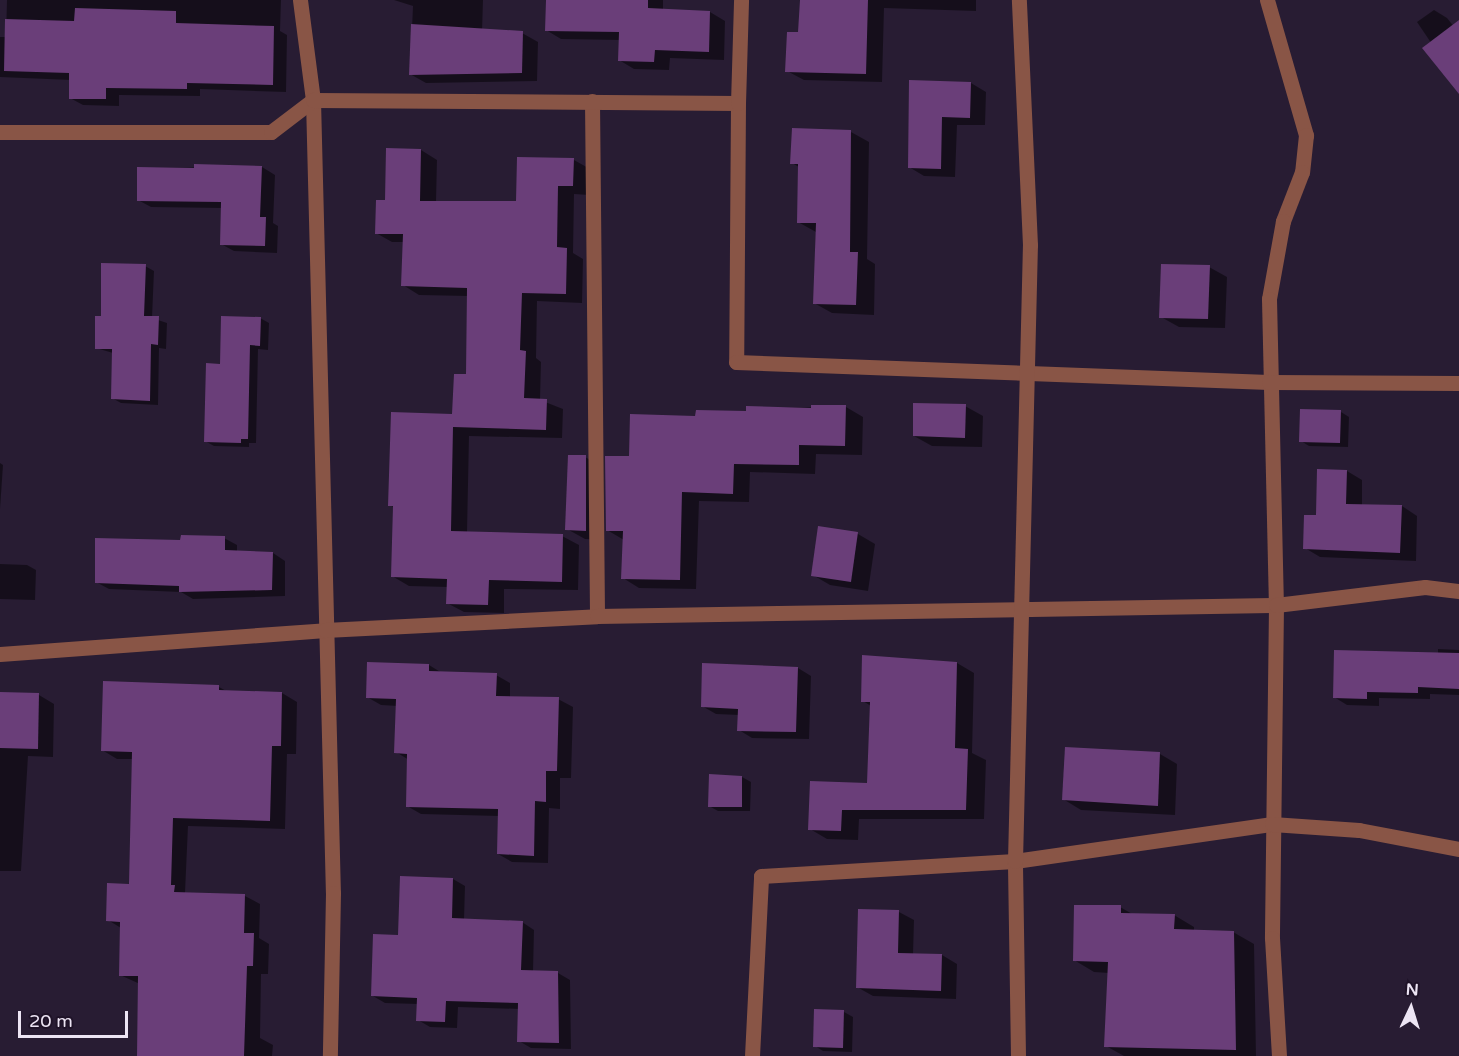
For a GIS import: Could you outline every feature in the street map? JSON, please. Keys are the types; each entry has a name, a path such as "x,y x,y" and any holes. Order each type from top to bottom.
{"street":[{"path":"300,0 313,100 333,893 330,1056"},
{"path":"741,0 736,362 1026,371 1269,382 1459,383"},
{"path":"1018,1056 1015,861 1030,245 1019,0"},
{"path":"1267,0 1306,135 1302,172 1284,221 1269,299 1269,382 1276,605 1272,938 1280,1056"},
{"path":"0,132 271,132 313,100 738,103"},
{"path":"592,102 597,616"},
{"path":"0,654 325,630 597,616 1276,605 1425,587 1459,591"},
{"path":"752,1056 761,876 1015,861 1272,824 1359,830 1459,849"}],"building":[{"path":"546,0 648,0 648,8 710,11 709,52 655,50 654,62 618,61 619,32 545,31"},
{"path":"800,0 868,0 866,74 785,72 787,32 798,32"},
{"path":"75,8 176,11 176,23 274,26 273,85 187,83 187,89 106,88 106,99 69,99 69,73 4,71 5,19 74,21"},
{"path":"1459,20 1459,94 1422,48"},
{"path":"411,24 523,31 522,73 409,75"},
{"path":"909,80 971,82 970,118 942,117 941,169 908,168"},
{"path":"792,128 851,130 850,252 858,252 856,305 813,304 816,223 797,223 798,164 790,164"},
{"path":"386,148 421,149 420,201 516,201 517,157 574,158 573,186 558,186 557,247 567,248 566,294 522,293 520,350 526,351 524,398 547,399 546,430 453,427 451,531 563,534 562,582 489,580 488,605 446,604 447,579 391,577 393,506 388,506 391,412 452,414 454,374 466,374 467,288 401,286 403,234 375,234 376,200 385,200"},
{"path":"194,164 262,166 260,217 266,217 265,246 220,245 221,202 137,201 137,167 194,168"},
{"path":"101,263 146,264 144,316 159,316 158,345 151,344 150,401 111,399 112,349 95,349 95,316 101,316"},
{"path":"1161,264 1210,265 1208,319 1159,318"},
{"path":"221,316 261,317 260,346 250,345 248,439 241,439 241,443 204,442 206,363 220,364"},
{"path":"913,403 966,404 965,438 913,436"},
{"path":"811,405 846,405 845,446 799,445 799,465 734,464 733,494 682,492 680,580 621,579 623,531 606,531 605,456 629,456 630,414 695,416 696,410 746,411 746,406 811,408"},
{"path":"1300,409 1341,410 1340,443 1299,442"},
{"path":"568,455 586,455 586,531 565,530"},
{"path":"1317,469 1347,470 1346,504 1402,505 1400,553 1303,549 1304,515 1316,515"},
{"path":"818,526 858,532 851,582 811,576"},
{"path":"181,535 225,536 225,550 273,552 272,590 179,592 179,586 95,583 95,538 180,540"},
{"path":"1334,650 1459,653 1459,689 1418,687 1418,693 1367,692 1367,699 1333,698"},
{"path":"862,655 957,662 955,748 968,749 966,810 842,810 841,831 808,830 810,781 867,783 870,702 861,702"},
{"path":"367,662 429,664 429,671 497,673 496,696 559,697 557,771 546,771 546,802 535,801 534,856 497,854 498,809 406,807 407,754 394,753 396,699 366,698"},
{"path":"702,663 798,667 796,732 737,731 738,709 701,707"},
{"path":"103,681 219,685 219,690 282,692 281,746 272,746 270,821 173,818 171,885 175,885 174,892 245,894 244,933 254,933 253,966 247,966 244,1056 137,1056 138,976 119,976 120,922 106,921 107,883 129,884 132,752 101,751"},
{"path":"0,692 39,693 38,749 0,748"},
{"path":"1065,747 1160,752 1158,806 1062,800"},
{"path":"709,774 742,776 742,807 708,807"},
{"path":"400,876 453,878 452,918 523,921 521,970 558,971 559,1043 517,1042 518,1003 446,1001 445,1022 416,1021 417,998 371,996 373,934 398,935"},
{"path":"1074,905 1121,905 1121,913 1175,914 1174,929 1234,931 1236,1050 1104,1047 1108,962 1073,961"},
{"path":"858,909 899,910 898,953 942,954 941,991 856,988"},
{"path":"814,1009 844,1010 843,1048 813,1047"}]}
